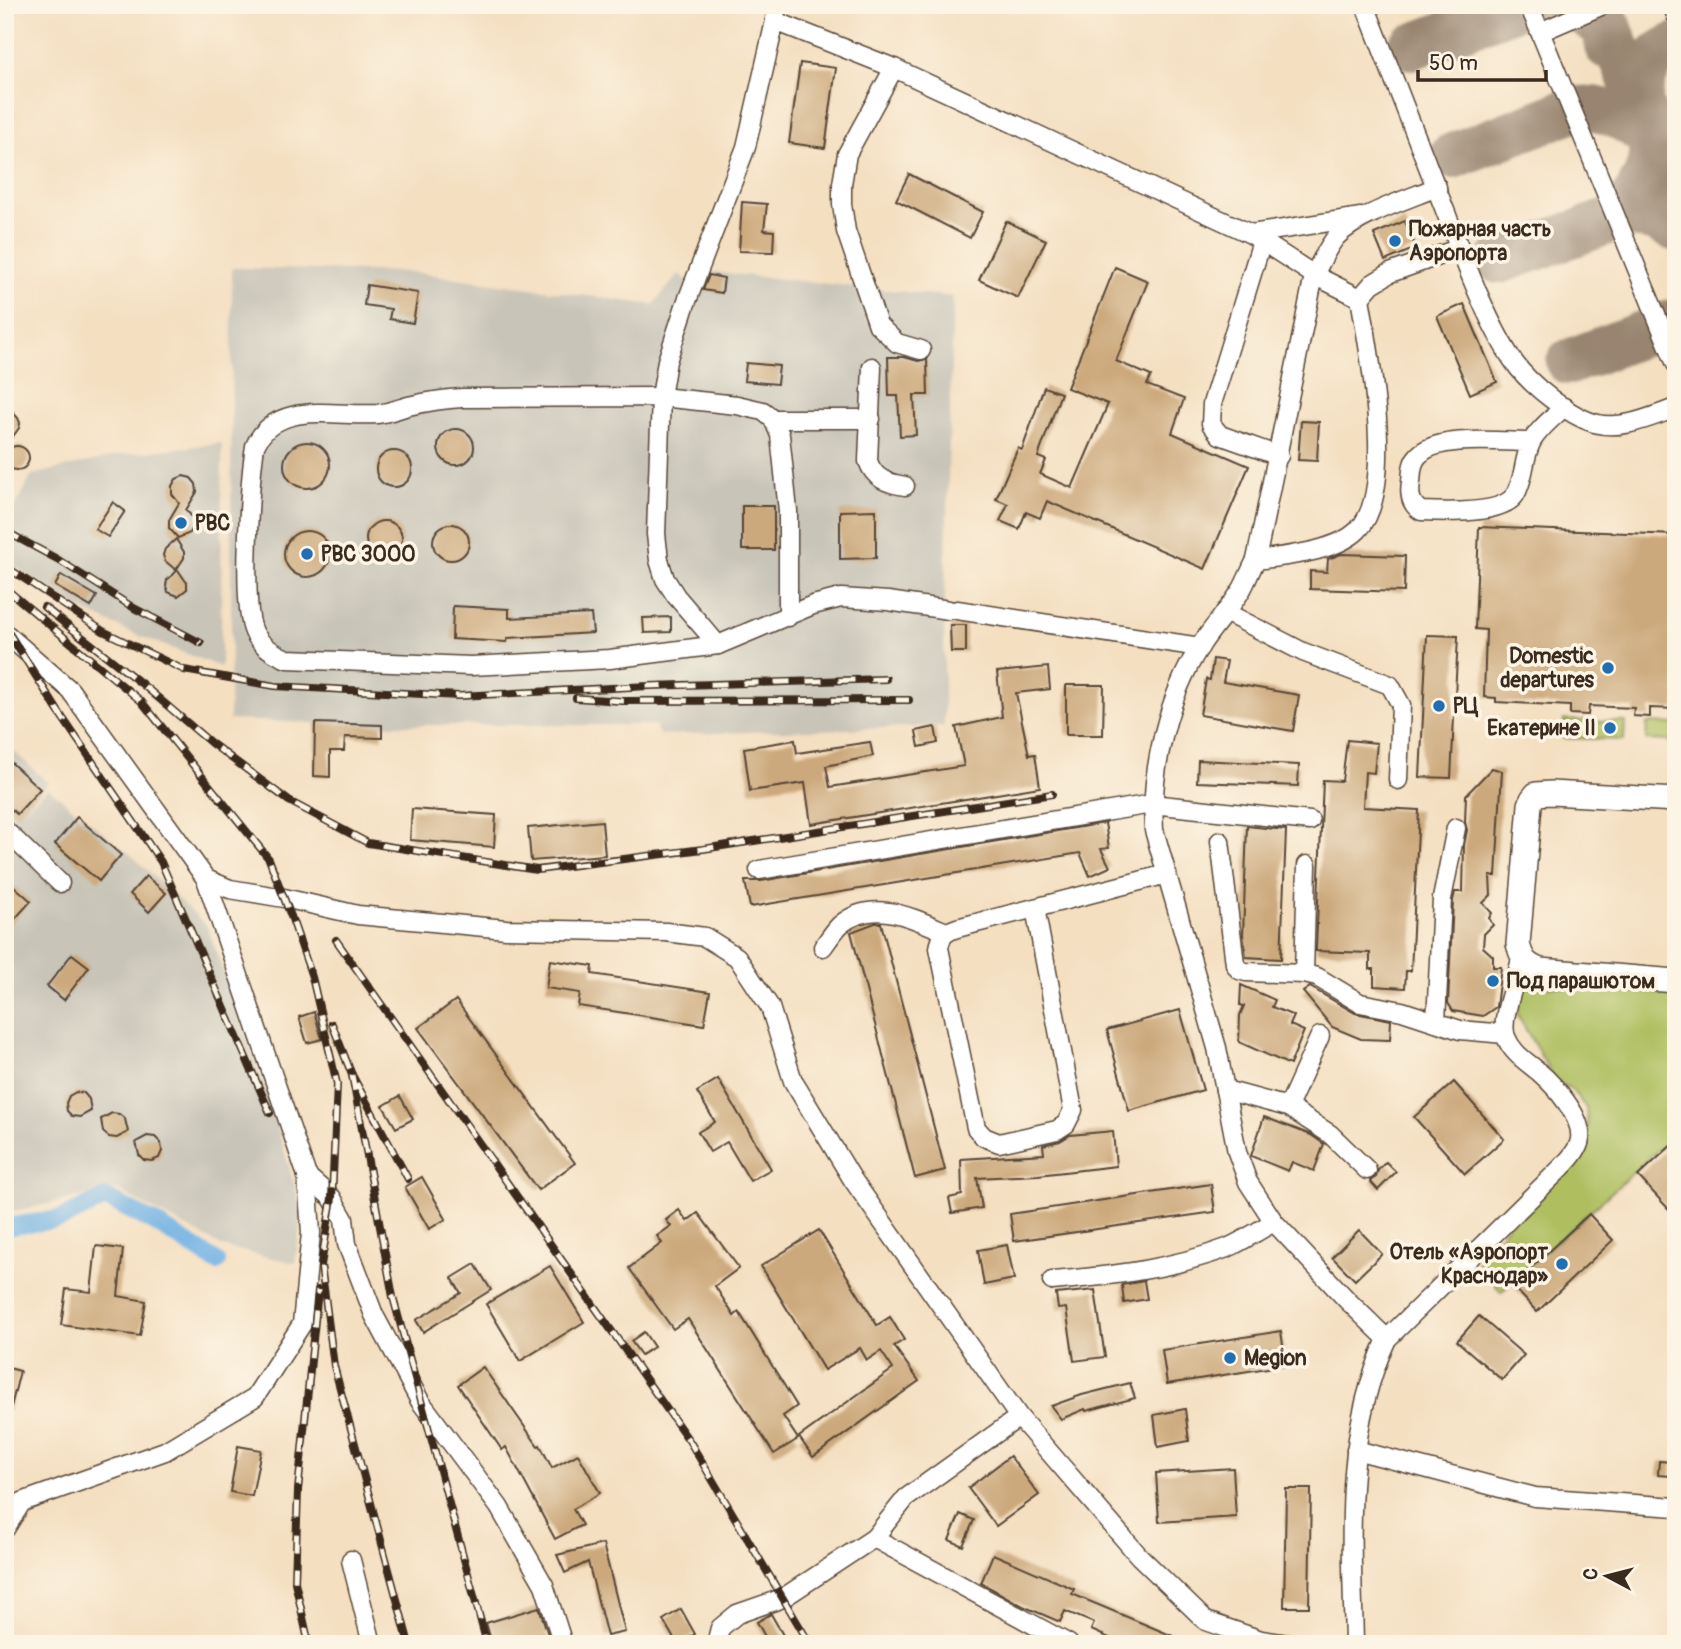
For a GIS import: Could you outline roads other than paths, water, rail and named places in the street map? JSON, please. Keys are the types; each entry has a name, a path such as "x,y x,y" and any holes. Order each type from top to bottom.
{"main road":[{"path":"1676,800 1536,794 1532,799 1518,928 1521,958 1528,965 1540,970 1676,981"}],"street":[{"path":"1365,5 1460,248 1501,340 1516,365 1564,407 1594,423 1613,426 1638,422 1676,408"},
{"path":"1529,5 1676,364"},
{"path":"1540,32 1603,5"},
{"path":"1672,5 1676,15"},
{"path":"718,645 676,596 665,579 659,560 656,534 661,397 667,361 685,306 746,146 776,13 1257,238 1314,275 1360,298"},
{"path":"894,68 847,155 842,204 846,231 878,325 897,343 921,350"},
{"path":"1387,1339 1274,1222 1248,1182 1237,1152 1217,1048 1154,830 1152,804 1170,711 1200,647 1242,589 1256,560 1314,275 1325,252 1338,235 1368,216 1437,187"},
{"path":"1257,238 1368,216"},
{"path":"1257,238 1212,404 1211,424 1220,435 1279,456"},
{"path":"1360,298 1372,284 1390,273 1460,248"},
{"path":"1256,560 1301,554 1345,540 1358,530 1371,513 1377,486 1379,453 1370,354 1360,298"},
{"path":"873,367 868,461 878,478 905,486"},
{"path":"788,617 788,511 780,435 773,419 763,411 737,405 661,397 461,398 436,400 378,414 322,413 288,416 268,425 255,446 248,569 250,619 254,631 274,654 287,659 471,666 610,659 718,645 788,617 813,605 841,598 888,601 1200,647"},
{"path":"1531,442 1444,443 1424,450 1413,463 1409,493 1411,501 1421,511 1490,509 1507,503 1515,496 1525,470 1531,442 1564,407"},
{"path":"773,419 871,419"},
{"path":"1226,612 1303,652 1390,685 1401,705 1398,780"},
{"path":"5,633 70,690 206,879 307,1176 311,1233 303,1324 255,1397 165,1451 22,1502 5,1529"},
{"path":"759,870 1152,804 1310,821"},
{"path":"1436,1022 1441,899 1457,828"},
{"path":"5,830 60,883"},
{"path":"1220,841 1235,964 1239,970 1304,974 1327,982 1360,1003 1402,1011 1460,1030 1505,1034"},
{"path":"1304,974 1307,865"},
{"path":"1035,908 1073,1110 1066,1124 1057,1130 999,1143 984,1137 976,1128 939,948 940,939 946,932 1035,908 1167,874"},
{"path":"206,879 230,890 284,898 358,915 506,929 666,932 705,937 737,957 770,1007 793,1081 847,1169 1019,1418 1139,1556 1206,1621 1261,1640 1287,1644"},
{"path":"823,947 840,925 873,910 893,912 946,932"},
{"path":"1354,1644 1351,1490 1356,1450 1373,1370 1387,1339 1559,1170 1572,1156 1580,1140 1579,1126 1573,1111 1542,1075 1514,1051 1505,1034 1505,1017 1521,958"},
{"path":"1288,1107 1320,1036"},
{"path":"1225,1090 1288,1107 1330,1134 1367,1170"},
{"path":"307,1176 332,1198 344,1219 347,1244 374,1315 420,1401 499,1507 544,1585 563,1644"},
{"path":"1052,1281 1102,1277 1193,1260 1230,1247 1274,1222"},
{"path":"716,1644 720,1628 737,1614 783,1598 874,1538 906,1498 1019,1418"},
{"path":"1356,1450 1535,1496 1676,1507"},
{"path":"874,1538 1069,1644"},
{"path":"351,1560 372,1644"}],"waterway":[{"path":"5,1227 61,1219 106,1198 155,1223 217,1262"}],"railway":[{"path":"5,531 57,559 134,608 201,643"},
{"path":"5,566 103,631 184,670 275,686 459,696 649,686 886,679"},
{"path":"5,588 141,701 269,859 292,919 312,977 337,1084 332,1198 321,1265 334,1366 409,1644"},
{"path":"44,607 142,684 211,743 289,801 368,843 537,870 703,849 1052,794"},
{"path":"5,627 58,711 161,862 270,1113"},
{"path":"576,698 622,701 909,700"},
{"path":"336,940 690,1442 810,1644"},
{"path":"332,1024 352,1075 408,1179"},
{"path":"352,1075 393,1297 487,1644"},
{"path":"309,1644 295,1582 298,1490 318,1290"}],"place":[{"name":"Пожарная часть Аэропорта","path":"1395,241"},
{"name":"РВС","path":"181,523"},
{"name":"РВС 3000","path":"307,554"},
{"name":"Domestic departures","path":"1608,668"},
{"name":"РЦ","path":"1439,706"},
{"name":"Екатерине II","path":"1610,728"},
{"name":"Под парашютом","path":"1493,981"},
{"name":"Отель «Аэропорт Краснодар»","path":"1562,1264"},
{"name":"Megion","path":"1230,1358"}]}
